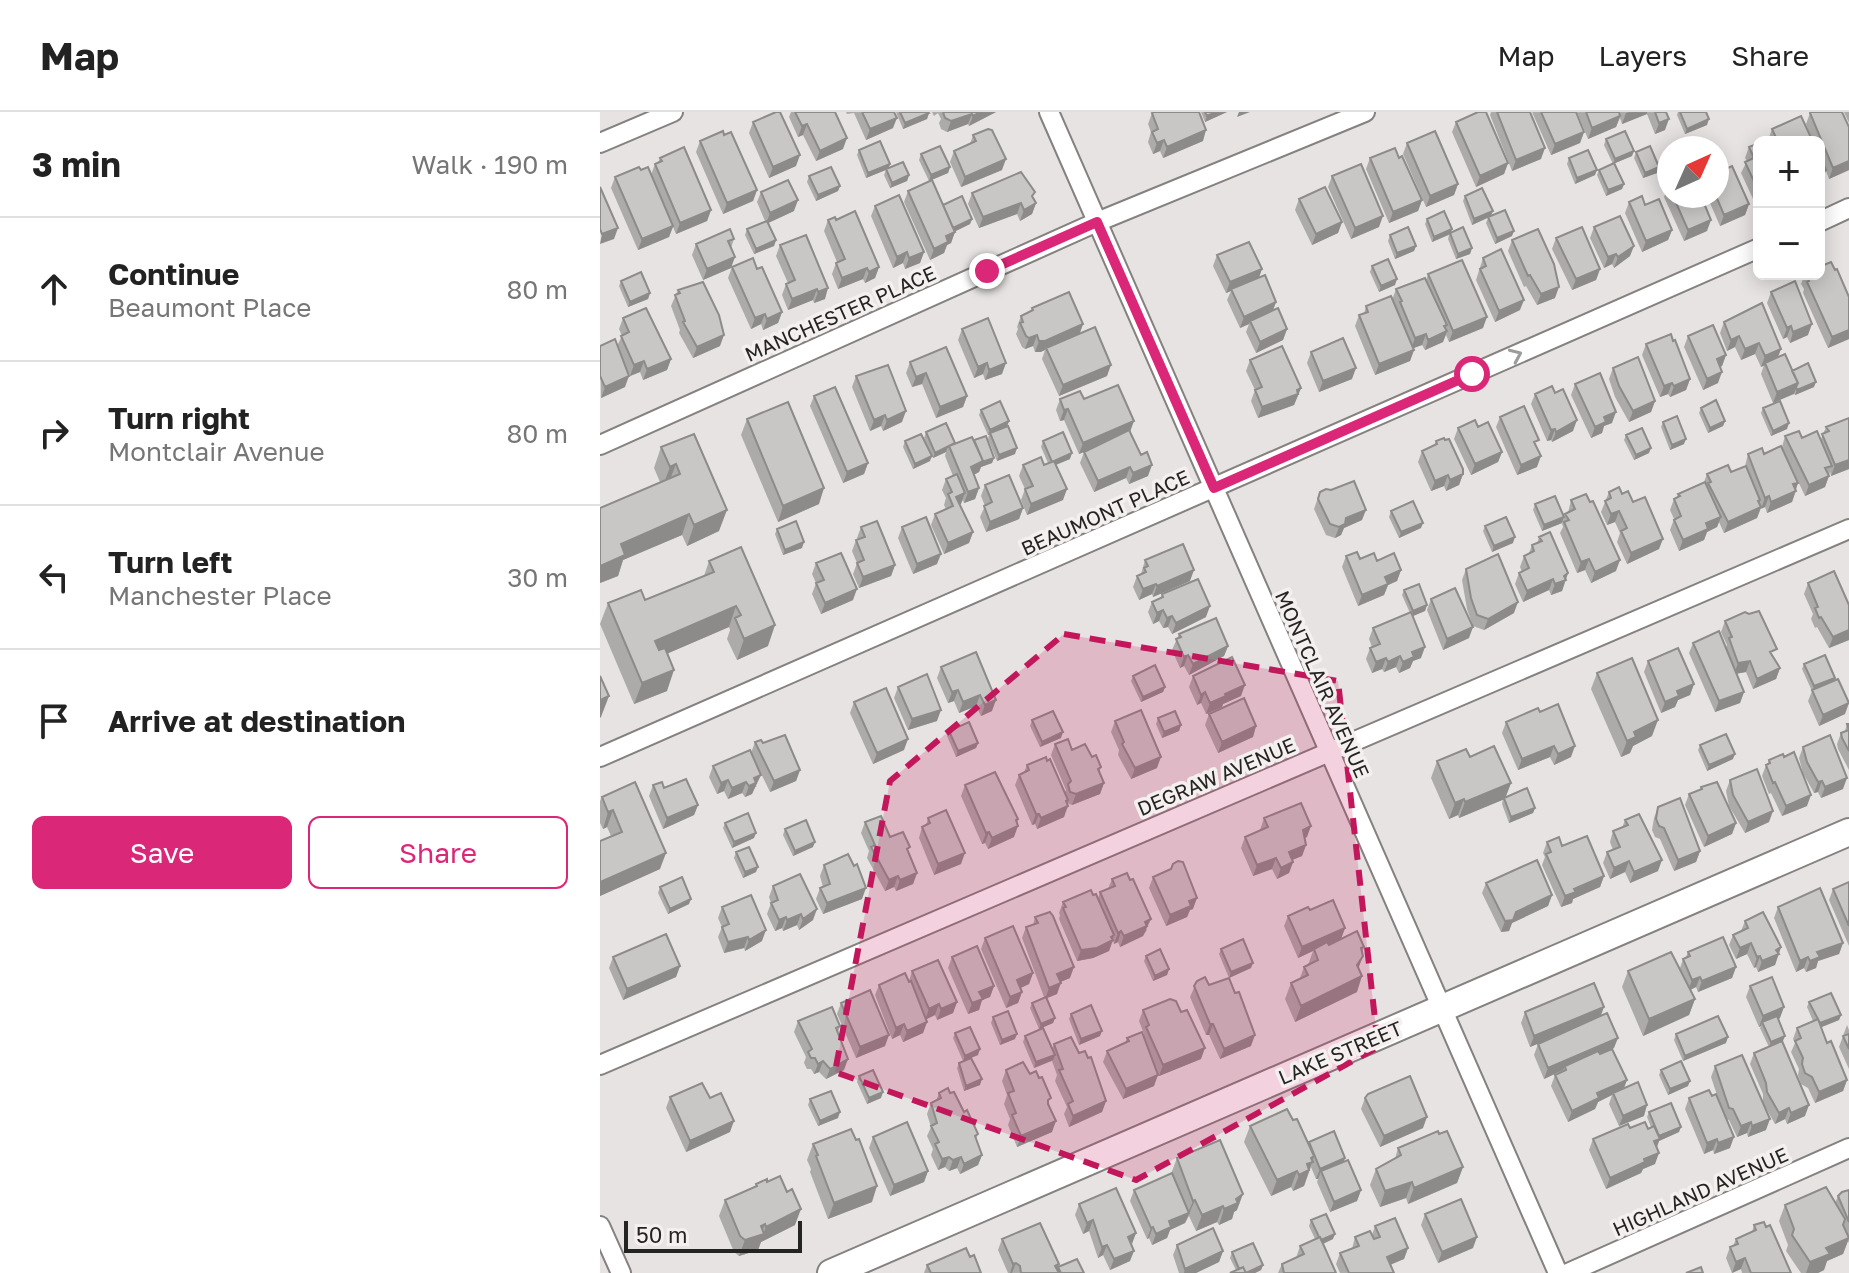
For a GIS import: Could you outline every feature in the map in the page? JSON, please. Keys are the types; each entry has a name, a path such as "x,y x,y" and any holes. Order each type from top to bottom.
{"street":[{"path":"600,143 673,112"},
{"name":"MONTCLAIR AVENUE","path":"1049,112 1558,1273"},
{"name":"MANCHESTER PLACE","path":"600,445 1097,222 1365,112"},
{"path":"1825,219 1849,208"},
{"name":"BEAUMONT PLACE","path":"600,757 1753,251"},
{"name":"DEGRAW AVENUE","path":"600,1065 1849,529"},
{"name":"LAKE STREET","path":"831,1273 1849,832"},
{"name":"HIGHLAND AVENUE","path":"1568,1273 1849,1148"},
{"path":"600,1226 621,1273"}],"highlighted area":[{"path":"1064,634 1338,681 1378,1047 1136,1180 835,1072 890,781"}],"building":[{"path":"780,112 800,155 773,167 753,122"},
{"path":"795,112 835,112 847,138 820,151 807,124 802,126"},
{"path":"862,112 894,112 897,118 870,129"},
{"path":"900,112 928,112 929,113 905,123"},
{"path":"943,112 980,112 951,121 945,118"},
{"path":"1154,112 1199,112 1206,130 1167,147 1164,140 1157,143 1152,132 1158,129"},
{"path":"1478,112 1486,112 1508,163 1480,176 1456,122"},
{"path":"1497,112 1530,112 1545,148 1516,160"},
{"path":"1541,112 1576,112 1584,132 1555,144"},
{"path":"1586,112 1619,112 1620,116 1592,128"},
{"path":"1655,112 1666,112 1669,119 1659,123"},
{"path":"1680,112 1706,112 1709,119 1687,129"},
{"path":"1842,112 1849,127 1849,161 1833,168 1825,149 1825,136 1820,136 1810,113"},
{"path":"1801,116 1810,136 1775,136 1772,129"},
{"path":"992,130 1006,159 965,177 954,151 976,141 973,135"},
{"path":"723,131 724,135 731,132 757,190 727,203 700,141"},
{"path":"1435,131 1458,184 1430,196 1407,143"},
{"path":"1625,131 1634,151 1615,159 1606,139"},
{"path":"880,141 890,164 868,173 859,150"},
{"path":"940,146 950,167 931,175 921,154"},
{"path":"1650,146 1657,168 1645,173 1636,152"},
{"path":"684,147 711,210 680,223 655,164 662,161 660,158"},
{"path":"1395,148 1399,158 1402,156 1422,200 1393,212 1370,158"},
{"path":"1588,150 1597,170 1577,178 1569,158"},
{"path":"1753,158 1753,179 1745,162"},
{"path":"903,162 909,175 892,183 886,169"},
{"path":"1614,163 1624,184 1608,190 1599,170"},
{"path":"1361,164 1383,216 1355,228 1332,176"},
{"path":"1732,166 1749,204 1724,215 1721,208 1729,208 1729,167"},
{"path":"639,167 641,170 648,167 673,226 642,239 615,177"},
{"path":"831,167 840,186 818,195 809,176"},
{"path":"1021,172 1035,192 1032,196 1036,203 1024,210 1021,203 983,217 972,193"},
{"path":"788,180 798,200 770,213 761,192"},
{"path":"932,180 955,232 946,236 948,242 934,249 908,191"},
{"path":"600,187 618,228 602,234 600,229"},
{"path":"1325,187 1342,222 1316,234 1299,199"},
{"path":"1482,188 1493,211 1474,219 1465,196"},
{"path":"899,195 924,252 909,258 907,252 897,257 875,206"},
{"path":"962,196 972,219 953,228 943,205"},
{"path":"1642,196 1645,205 1657,200 1657,208 1663,208 1672,230 1646,241 1629,202"},
{"path":"1678,208 1706,208 1711,220 1688,230"},
{"path":"1505,210 1514,231 1497,238 1488,217"},
{"path":"855,211 879,267 869,272 867,268 842,278 836,263 845,259 828,220 835,217 836,220"},
{"path":"1444,211 1452,229 1434,237 1427,219"},
{"path":"1620,216 1634,246 1618,257 1616,254 1608,257 1594,227"},
{"path":"767,221 776,240 756,249 747,229"},
{"path":"1408,227 1416,246 1397,253 1390,235"},
{"path":"1463,227 1472,248 1458,254 1450,233"},
{"path":"1582,227 1600,269 1576,279 1556,238"},
{"path":"730,229 734,239 728,241 735,257 707,269 696,244"},
{"path":"1538,229 1554,264 1559,287 1541,294 1528,276 1512,240"},
{"path":"806,235 828,288 792,299 786,284 795,280 780,245"},
{"path":"1249,242 1262,269 1230,282 1217,255"},
{"path":"1501,249 1524,300 1499,311 1480,269 1486,266 1483,258"},
{"path":"753,258 757,269 762,267 782,312 767,319 765,314 755,318 732,267"},
{"path":"1388,259 1397,279 1381,286 1372,266"},
{"path":"1462,260 1487,317 1453,331 1428,274"},
{"path":"1831,262 1837,269 1849,297 1849,330 1832,337 1807,282 1825,280 1825,264"},
{"path":"641,272 650,293 630,302 621,281"},
{"path":"1265,275 1276,302 1244,317 1231,289"},
{"path":"1425,278 1447,325 1444,326 1447,331 1428,340 1426,334 1415,338 1396,289"},
{"path":"1795,281 1812,324 1793,332 1791,326 1787,328 1771,292"},
{"path":"703,282 719,315 724,335 697,347 683,322 675,295 680,293 678,290"},
{"path":"1069,292 1083,324 1045,341 1039,341 1037,335 1026,336 1020,323 1023,322 1021,316"},
{"path":"1391,296 1414,350 1379,364 1359,315 1368,312 1366,306"},
{"path":"1762,303 1781,349 1765,356 1759,343 1745,349 1739,336 1731,340 1724,322"},
{"path":"646,308 671,359 647,369 644,361 634,365 621,336 629,332 623,318"},
{"path":"1278,308 1287,329 1260,342 1250,321"},
{"path":"988,318 1006,363 989,370 987,363 978,367 962,329"},
{"path":"1713,325 1726,355 1717,359 1722,372 1707,379 1688,336"},
{"path":"1095,327 1111,365 1063,385 1046,348"},
{"path":"1671,334 1690,379 1674,386 1672,383 1664,386 1646,344"},
{"path":"1343,338 1356,368 1323,381 1311,352"},
{"path":"615,339 629,376 605,387 600,376 600,346"},
{"path":"1282,346 1301,388 1297,390 1298,394 1262,407 1255,390 1262,387 1250,360"},
{"path":"946,347 967,396 940,407 926,373 916,377 910,362"},
{"path":"1785,354 1798,383 1777,392 1765,363"},
{"path":"1638,357 1655,401 1633,411 1613,368"},
{"path":"1808,363 1816,382 1797,390 1798,383 1792,371"},
{"path":"888,365 906,411 887,420 885,415 874,420 856,376"},
{"path":"1600,373 1616,412 1604,417 1606,422 1595,427 1575,384"},
{"path":"1118,385 1134,421 1083,443 1068,409 1064,410 1060,399 1080,391 1084,399"},
{"path":"1552,386 1555,393 1563,389 1577,420 1556,432 1555,429 1551,430 1535,394"},
{"path":"835,387 868,463 847,472 814,396"},
{"path":"1716,400 1725,421 1710,428 1701,408"},
{"path":"1000,401 1009,421 990,430 981,410"},
{"path":"1780,401 1789,423 1773,431 1763,408"},
{"path":"788,402 824,488 783,506 747,419"},
{"path":"1524,406 1539,440 1534,442 1541,456 1521,465 1500,417"},
{"path":"1677,416 1686,439 1672,445 1663,422"},
{"path":"1849,418 1849,460 1835,465 1822,434 1829,431 1826,427"},
{"path":"1475,420 1478,427 1488,422 1502,452 1475,464 1458,428"},
{"path":"946,423 955,443 935,453 926,432"},
{"path":"1008,426 1017,448 999,455 990,433"},
{"path":"1642,428 1651,448 1636,455 1626,435"},
{"path":"1129,430 1141,455 1147,452 1152,465 1133,473 1130,467 1098,481 1084,452"},
{"path":"1799,431 1802,438 1817,431 1832,466 1825,468 1829,476 1809,485 1785,436"},
{"path":"1063,432 1072,453 1052,462 1043,441"},
{"path":"694,434 727,510 694,525 689,514 621,544 625,555 600,566 600,508 680,474 676,464 670,467 661,447"},
{"path":"921,434 932,456 915,464 905,441"},
{"path":"986,436 994,458 982,462 974,440"},
{"path":"972,437 983,461 971,467 979,488 968,492 949,446"},
{"path":"1444,438 1449,439 1463,474 1450,480 1448,475 1435,481 1422,451"},
{"path":"1781,446 1798,483 1793,484 1796,491 1771,502 1769,496 1765,498 1748,454 1762,448 1764,454"},
{"path":"1041,457 1044,465 1054,461 1067,489 1031,504 1025,489 1033,486 1023,465"},
{"path":"1728,465 1731,472 1746,466 1761,507 1728,522 1708,483 1711,482 1707,474"},
{"path":"957,474 965,493 956,497 973,532 948,543 935,514 953,506 948,494 952,492 946,479"},
{"path":"1009,475 1023,508 990,522 984,506 992,502 985,485"},
{"path":"1354,481 1366,510 1346,518 1345,524 1339,527 1330,524 1318,499 1320,492"},
{"path":"1705,482 1721,517 1706,523 1708,529 1683,540 1674,520 1681,516 1674,499 1680,496 1678,494"},
{"path":"1619,487 1622,494 1628,491 1633,502 1645,497 1663,539 1631,553 1621,531 1627,528 1619,511 1611,514 1605,501 1611,498 1609,492"},
{"path":"1586,494 1590,502 1593,501 1620,560 1595,572 1589,559 1581,562 1564,522 1569,520 1565,514 1575,509 1571,500"},
{"path":"1555,496 1564,517 1544,525 1535,504"},
{"path":"1413,501 1423,523 1401,532 1391,511"},
{"path":"926,517 941,554 917,564 902,527"},
{"path":"1506,517 1515,537 1494,546 1485,526"},
{"path":"796,521 804,542 785,550 777,529"},
{"path":"877,521 895,565 863,577 857,563 864,560 856,540 865,537 861,527"},
{"path":"1550,532 1568,573 1564,576 1566,580 1555,584 1553,579 1527,591 1519,573 1529,568 1524,556 1534,551 1532,545 1542,541 1539,537"},
{"path":"1183,544 1194,570 1143,589 1137,576 1146,572 1144,568 1148,566 1145,560"},
{"path":"741,547 775,625 744,639 735,618 741,615 736,606 655,641 659,650 665,648 674,670 642,683 608,603 641,590 645,600 714,572 709,561"},
{"path":"1357,552 1360,559 1374,553 1377,561 1394,553 1401,570 1385,577 1388,584 1362,595 1346,556"},
{"path":"841,553 857,589 825,603 816,583 824,580 816,563"},
{"path":"1498,554 1518,602 1488,619 1477,615 1466,569"},
{"path":"1834,571 1849,605 1849,630 1833,637 1819,618 1808,583"},
{"path":"1198,579 1210,606 1176,623 1172,616 1167,618 1163,610 1157,613 1152,602 1163,597 1162,594"},
{"path":"1419,584 1427,605 1413,611 1404,590"},
{"path":"1455,588 1473,627 1447,639 1431,599"},
{"path":"1759,611 1777,649 1770,652 1780,668 1757,679 1750,661 1738,663 1725,621 1745,612"},
{"path":"1411,612 1425,647 1412,652 1414,657 1403,662 1400,656 1388,662 1386,658 1376,662 1370,648 1380,644 1373,628"},
{"path":"1216,618 1228,646 1193,664 1188,655 1184,657 1176,639 1181,637 1179,634"},
{"path":"1719,631 1744,692 1719,701 1693,643"},
{"path":"1678,648 1694,684 1677,691 1679,696 1665,702 1648,661"},
{"path":"976,652 996,700 985,705 980,695 963,702 958,690 952,692 941,667"},
{"path":"1825,655 1835,678 1814,686 1804,664"},
{"path":"1232,657 1245,685 1210,703 1205,692 1201,695 1193,676"},
{"path":"1632,658 1658,720 1634,732 1636,737 1627,741 1597,673"},
{"path":"1155,665 1165,687 1143,697 1133,676"},
{"path":"927,674 941,710 912,719 898,687"},
{"path":"600,676 609,696 600,700"},
{"path":"1838,679 1849,703 1823,715 1812,690"},
{"path":"886,688 908,739 877,753 854,702"},
{"path":"1244,698 1256,726 1222,742 1209,714"},
{"path":"1558,704 1575,746 1558,754 1554,746 1522,759 1506,722 1538,708 1540,712"},
{"path":"1141,710 1161,757 1135,768 1122,744 1124,742 1115,721"},
{"path":"1053,711 1063,732 1042,742 1032,720"},
{"path":"1175,711 1181,725 1164,732 1158,718"},
{"path":"969,722 978,743 958,751 949,731"},
{"path":"1849,730 1849,751 1841,733"},
{"path":"1726,734 1735,754 1709,765 1700,745"},
{"path":"785,735 800,770 774,781 755,742 761,740 763,743"},
{"path":"1830,735 1847,778 1825,787 1822,781 1818,782 1807,762 1803,747"},
{"path":"1068,739 1072,750 1085,744 1092,757 1096,755 1104,783 1076,794 1070,792 1068,784 1071,781 1055,744"},
{"path":"1494,746 1511,783 1465,802 1464,799 1455,803 1437,761 1466,749 1470,757"},
{"path":"750,750 761,775 754,778 756,783 749,786 746,782 732,788 728,780 721,783 713,766"},
{"path":"1794,752 1811,795 1786,806 1766,765 1770,763 1769,760"},
{"path":"1046,757 1047,761 1050,759 1068,806 1041,818 1036,814 1019,775 1029,770 1027,765"},
{"path":"1757,769 1773,811 1748,822 1733,795 1730,780"},
{"path":"995,772 1018,819 1018,826 992,838 989,832 986,833 965,785"},
{"path":"686,779 698,805 667,818 653,785 662,782 664,788"},
{"path":"635,782 666,853 600,882 600,841 622,832 613,810 608,812 602,797"},
{"path":"1717,782 1736,823 1708,836 1689,794"},
{"path":"1527,788 1535,808 1511,817 1504,798"},
{"path":"1680,798 1700,851 1678,860 1664,828 1659,826 1656,819 1658,807"},
{"path":"1301,803 1311,826 1303,830 1306,845 1289,852 1293,862 1281,868 1276,858 1257,865 1245,837 1268,827 1264,818"},
{"path":"946,810 965,853 938,864 922,827 930,823 928,818"},
{"path":"748,813 756,833 734,842 725,823"},
{"path":"1639,814 1662,860 1634,872 1629,861 1614,868 1607,852 1620,847 1613,831 1628,825 1625,820"},
{"path":"881,816 890,837 903,832 917,873 900,880 898,876 889,880 871,847 875,845 865,822"},
{"path":"806,820 815,842 795,851 785,829"},
{"path":"1587,836 1604,876 1565,896 1546,854 1551,852 1547,842 1559,837 1562,846"},
{"path":"749,847 758,867 745,872 736,852"},
{"path":"848,854 854,866 857,864 866,888 827,903 820,888 830,884 824,865"},
{"path":"1537,860 1552,895 1516,912 1513,920 1505,921 1486,883"},
{"path":"1178,861 1183,862 1197,898 1189,901 1191,906 1170,915 1153,877 1171,869"},
{"path":"1127,873 1130,880 1133,879 1151,919 1145,922 1147,926 1124,936 1121,931 1118,933 1100,892 1115,886 1112,879"},
{"path":"800,874 817,909 803,919 801,914 779,920 771,903 778,900 773,886"},
{"path":"682,877 691,899 670,909 660,887"},
{"path":"1849,882 1849,926 1833,889"},
{"path":"1820,888 1843,943 1817,952 1820,957 1800,961 1778,907"},
{"path":"1091,890 1093,895 1096,894 1114,935 1111,937 1113,940 1097,948 1081,950 1063,902"},
{"path":"751,895 766,930 749,940 748,937 728,942 722,927 729,924 722,907"},
{"path":"1333,900 1345,928 1302,947 1288,916"},
{"path":"1050,912 1074,967 1057,974 1061,983 1049,988 1026,927 1038,923 1035,917"},
{"path":"1763,912 1781,947 1776,950 1779,954 1762,961 1751,943 1740,948 1733,935 1748,928 1745,921"},
{"path":"1013,926 1033,973 1017,980 1022,992 1010,997 985,938"},
{"path":"1357,931 1364,947 1361,948 1363,956 1357,965 1362,976 1301,1006 1291,983 1308,975 1304,967 1318,960 1314,949"},
{"path":"666,934 680,966 627,989 613,957"},
{"path":"1723,937 1736,967 1702,981 1700,977 1692,980 1683,959 1690,956 1688,952"},
{"path":"1243,939 1253,963 1231,972 1221,949"},
{"path":"977,946 994,986 979,992 983,999 972,1003 952,957"},
{"path":"1160,949 1169,969 1155,976 1146,956"},
{"path":"1671,952 1695,999 1649,1019 1628,971"},
{"path":"938,960 957,1002 941,1009 939,1004 929,1009 912,971"},
{"path":"905,973 927,1022 907,1031 904,1024 896,1028 879,985"},
{"path":"1205,977 1209,985 1229,978 1235,993 1239,992 1255,1035 1224,1049 1194,986"},
{"path":"1772,977 1784,1007 1763,1016 1750,986"},
{"path":"1594,983 1604,1007 1534,1036 1525,1012"},
{"path":"870,990 889,1035 860,1047 841,1003"},
{"path":"1831,993 1841,1015 1820,1023 1809,1002"},
{"path":"1046,997 1055,1018 1041,1024 1032,1003"},
{"path":"1170,999 1176,1001 1181,1012 1187,1010 1205,1048 1163,1065 1146,1027 1149,1025 1143,1010"},
{"path":"1091,1005 1102,1031 1081,1039 1071,1014"},
{"path":"832,1007 848,1059 830,1069 823,1061 818,1064 815,1058 811,1058 808,1052 812,1049 798,1021"},
{"path":"1008,1011 1017,1034 1002,1040 993,1017"},
{"path":"1607,1013 1618,1038 1548,1068 1538,1044"},
{"path":"1718,1016 1728,1037 1685,1056 1676,1034"},
{"path":"1777,1016 1785,1036 1771,1042 1762,1022"},
{"path":"1818,1019 1847,1080 1819,1092 1812,1077 1805,1073 1803,1058 1795,1041 1801,1038 1797,1028"},
{"path":"970,1027 980,1049 965,1056 955,1033"},
{"path":"1043,1028 1055,1055 1036,1062 1025,1036"},
{"path":"1142,1032 1158,1075 1126,1089 1107,1051"},
{"path":"1849,1034 1849,1049 1843,1036"},
{"path":"1071,1037 1079,1053 1085,1051 1088,1058 1091,1057 1106,1101 1073,1116 1068,1104 1073,1101 1059,1070 1063,1069 1054,1044"},
{"path":"1782,1041 1809,1105 1791,1113 1789,1108 1779,1113 1767,1092 1754,1053"},
{"path":"1612,1049 1627,1080 1597,1093 1599,1098 1572,1111 1555,1075 1566,1070 1565,1066 1598,1051 1600,1054"},
{"path":"1742,1055 1770,1119 1752,1126 1751,1122 1741,1126 1733,1109 1729,1108 1715,1066"},
{"path":"971,1058 982,1079 966,1086 959,1063"},
{"path":"1681,1061 1690,1081 1670,1089 1661,1070"},
{"path":"1023,1062 1030,1074 1036,1071 1039,1078 1042,1077 1051,1098 1048,1104 1056,1121 1021,1136 1012,1115 1016,1113 1008,1093 1014,1091 1006,1070"},
{"path":"873,1070 883,1092 869,1098 859,1076"},
{"path":"1410,1076 1427,1117 1384,1136 1365,1098"},
{"path":"1638,1082 1647,1105 1623,1116 1613,1093"},
{"path":"702,1083 710,1098 721,1093 734,1121 690,1141 670,1097"},
{"path":"948,1088 950,1093 954,1092 964,1112 967,1110 978,1134 975,1136 982,1155 964,1164 961,1157 942,1159 935,1144 939,1142 931,1126 937,1123 931,1103 941,1098 939,1093"},
{"path":"1709,1090 1712,1096 1716,1094 1734,1137 1718,1143 1717,1139 1707,1143 1689,1098"},
{"path":"831,1091 840,1112 820,1121 810,1099"},
{"path":"1671,1103 1681,1127 1659,1136 1649,1112"},
{"path":"1287,1109 1293,1120 1297,1119 1314,1156 1311,1158 1313,1162 1307,1164 1309,1170 1299,1175 1297,1171 1277,1180 1250,1126"},
{"path":"907,1122 928,1171 894,1185 873,1137"},
{"path":"1645,1122 1648,1129 1654,1126 1660,1139 1654,1141 1659,1153 1610,1178 1593,1139 1628,1124 1630,1128"},
{"path":"851,1129 856,1140 859,1139 877,1186 834,1203 813,1144"},
{"path":"1334,1131 1345,1158 1320,1169 1309,1142"},
{"path":"1438,1131 1439,1134 1447,1131 1463,1167 1414,1188 1412,1182 1385,1191 1376,1169 1401,1155 1398,1148"},
{"path":"1220,1140 1243,1194 1236,1199 1238,1203 1202,1215 1193,1201 1177,1158"},
{"path":"1348,1160 1361,1190 1334,1202 1321,1171"},
{"path":"1172,1173 1189,1213 1169,1221 1171,1227 1156,1234 1134,1190"},
{"path":"780,1176 787,1192 792,1189 801,1209 766,1227 765,1224 761,1226 764,1234 745,1240 740,1236 725,1200 767,1179 767,1182"},
{"path":"1826,1187 1845,1219 1843,1225 1849,1238 1826,1248 1830,1254 1810,1262 1792,1235 1794,1229 1785,1205"},
{"path":"1116,1188 1136,1233 1128,1237 1134,1251 1114,1259 1107,1245 1102,1247 1093,1220 1087,1223 1079,1204"},
{"path":"1849,1190 1849,1222 1838,1196"},
{"path":"1461,1199 1477,1237 1442,1252 1425,1214"},
{"path":"1326,1214 1335,1234 1321,1240 1311,1220"},
{"path":"1395,1218 1408,1248 1387,1257 1394,1273 1349,1273 1340,1253 1359,1246 1355,1237 1370,1231 1374,1239 1380,1237 1375,1226"},
{"path":"1764,1222 1766,1227 1770,1225 1791,1273 1751,1273 1745,1258 1736,1262 1730,1247 1738,1244 1736,1239 1756,1230 1754,1225"},
{"path":"1040,1223 1059,1264 1055,1266 1059,1273 1021,1273 1020,1266 1013,1264 1002,1239"},
{"path":"1213,1228 1223,1251 1185,1269 1177,1245"},
{"path":"1320,1237 1336,1273 1284,1273 1282,1264 1304,1254 1300,1246"},
{"path":"1253,1243 1263,1265 1246,1273 1243,1267 1239,1269 1232,1252"},
{"path":"966,1248 970,1257 974,1255 981,1273 931,1273 927,1265"},
{"path":"1077,1259 1084,1273 1061,1273 1058,1267"},
{"path":"1243,1267 1246,1273 1230,1273"},
{"path":"1701,1267 1703,1273 1686,1273"}],"route":[{"path":"987,271 1097,222 1214,488 1472,374"}]}
